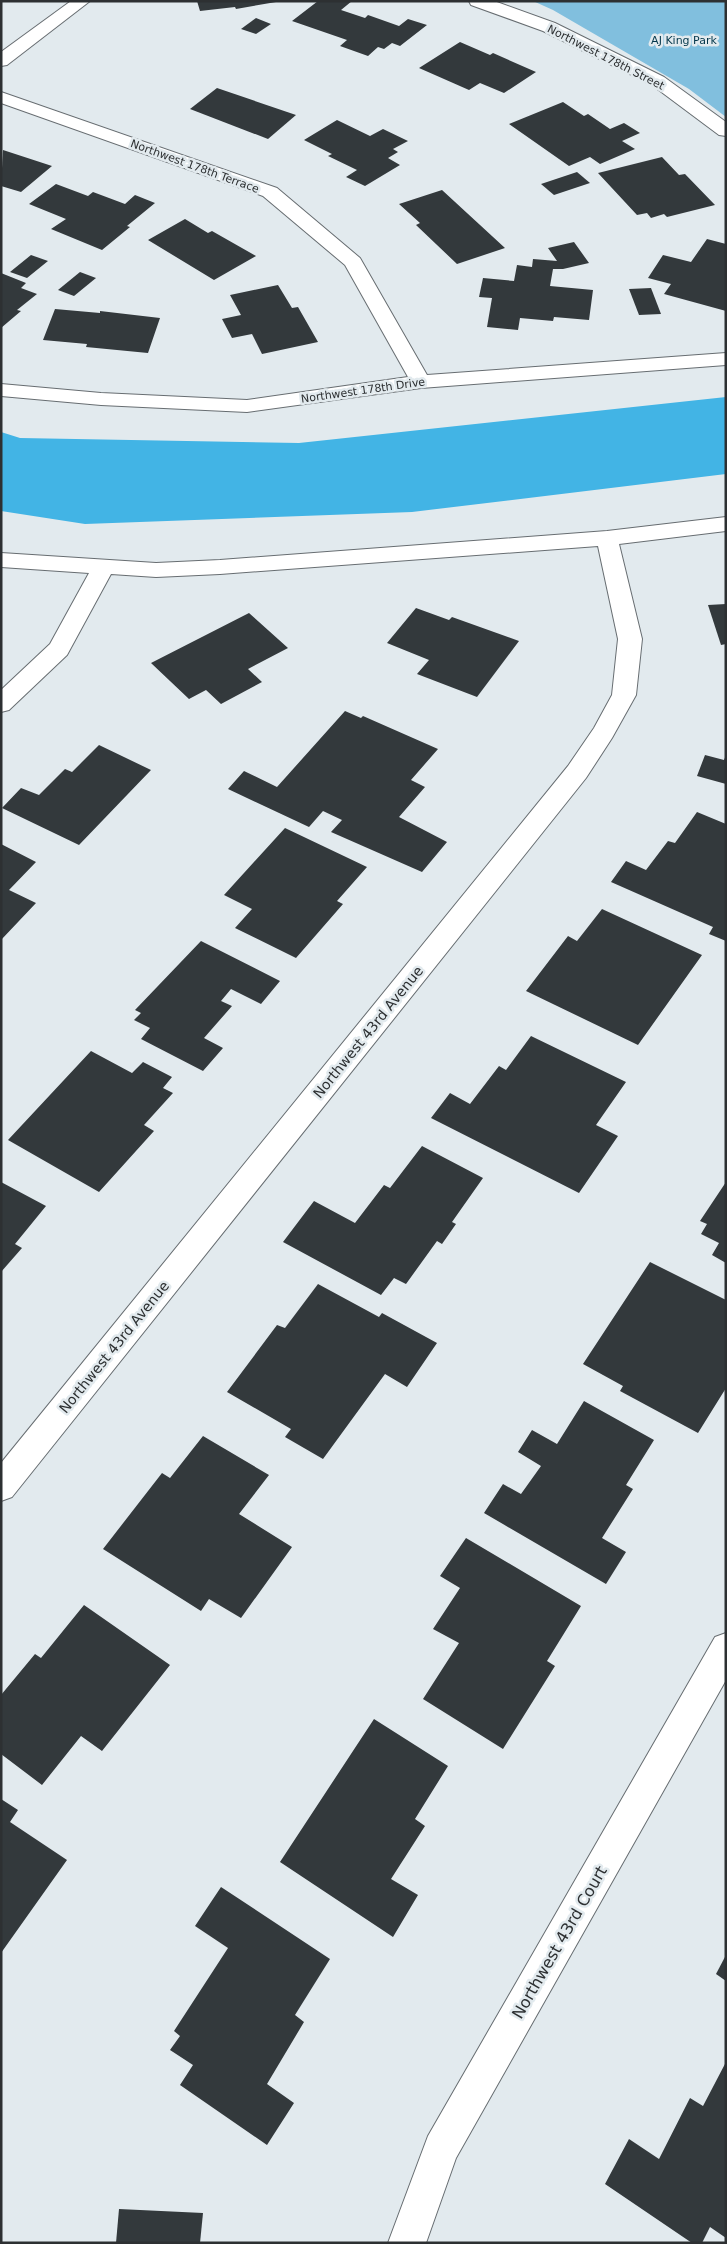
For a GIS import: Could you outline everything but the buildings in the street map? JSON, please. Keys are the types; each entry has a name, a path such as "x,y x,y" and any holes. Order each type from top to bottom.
{"street":[{"path":"1,60 82,1"},
{"name":"Northwest 178th Street","path":"477,1 549,27 658,81 726,131"},
{"name":"Northwest 178th Terrace","path":"1,97 270,192 353,262 421,382"},
{"name":"Northwest 178th Drive","path":"1,390 101,399 247,406 421,382 726,359"},
{"path":"1,560 156,570 220,567 607,538 726,524"},
{"name":"Northwest 43rd Avenue","path":"1,1487 577,772 604,732 624,695 630,639 607,538"},
{"path":"1,704 60,649 104,567"},
{"name":"Northwest 43rd Court","path":"407,2243 441,2150 726,1648"}],"green space":[{"name":"AJ King Park","path":"533,1 726,1 726,117 689,89 553,10"}],"shaded area":[{"path":"726,397 726,474 412,512 85,524 1,511 1,432 20,438 299,443"}]}
